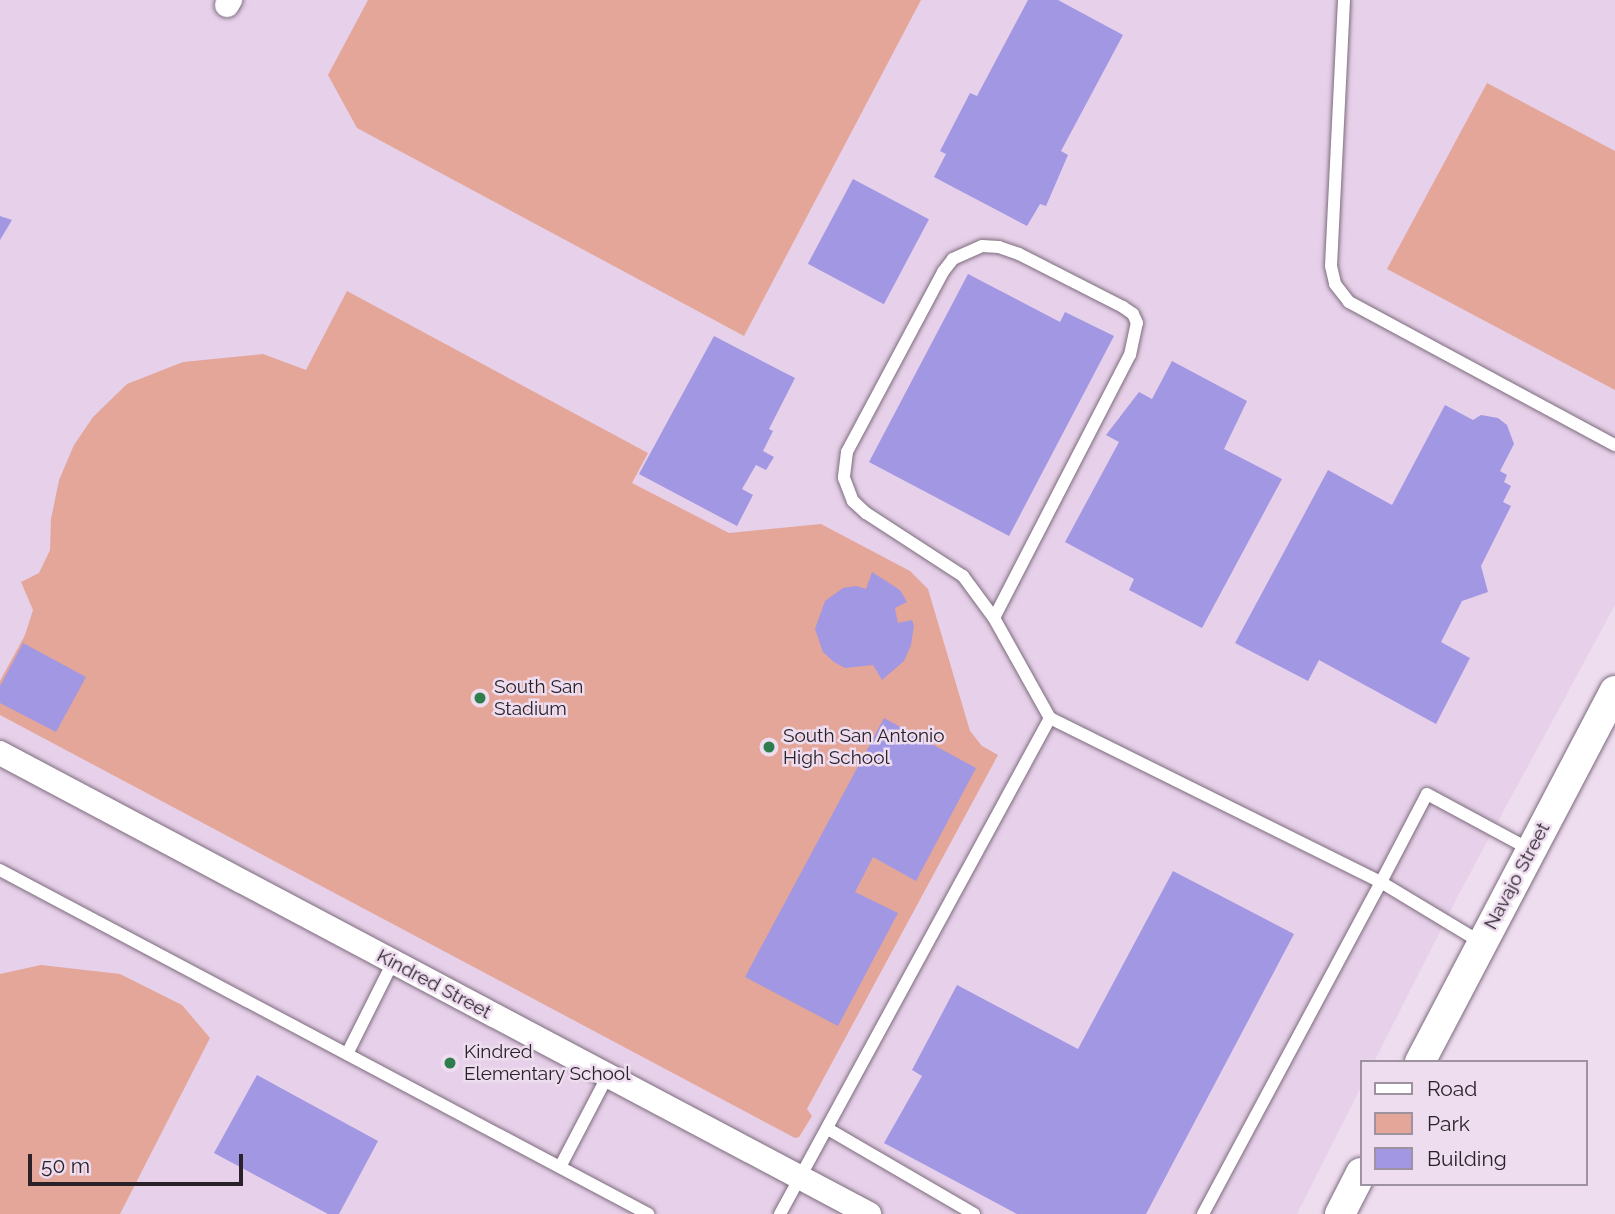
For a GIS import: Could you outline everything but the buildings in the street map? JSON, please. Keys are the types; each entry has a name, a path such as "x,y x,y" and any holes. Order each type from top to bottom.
{"street":[{"name":"Navajo Street","path":"1421,1060 1615,691"},
{"name":"Kindred Street","path":"0,753 869,1214"},
{"path":"1340,1214 1360,1175"}],"lane":[{"path":"1344,0 1331,266 1335,284 1349,302 1615,445"},
{"path":"994,618 1130,355 1137,323 1133,314 1123,307 1020,254 999,247 982,246 953,259 943,272 847,452 844,478 853,501 866,513 963,576 994,618 1050,719 1381,882 1482,943"},
{"path":"780,1214 1050,719"},
{"path":"1203,1214 1427,794 1531,851"},
{"path":"0,870 648,1214"},
{"path":"347,1054 393,962"},
{"path":"560,1167 608,1075"},
{"path":"828,1129 974,1214"}],"shaded area":[{"name":"South San Antonio High School","path":"0,0 1615,0 1615,605 1462,888 1375,1060 1360,1060 1360,1089 1297,1214 0,1214"}],"green space":[{"path":"368,0 921,0 744,336 357,128 328,75"},
{"path":"1487,83 1615,151 1615,390 1387,269"},
{"name":"South San Stadium","path":"347,291 648,453 632,483 729,533 821,524 910,571 928,589 970,731 982,746 998,755 807,1109 812,1116 799,1137 795,1138 0,715 0,681 25,635 33,610 21,582 39,573 50,550 51,519 59,480 74,445 93,417 127,384 183,362 263,354 306,370"},
{"path":"41,965 120,974 182,1005 210,1038 120,1214 0,1214 0,974"}],"place":[{"name":"South San Stadium","path":"480,698"},
{"name":"South San Antonio High School","path":"769,747"},
{"name":"Kindred Elementary School","path":"450,1063"}]}
